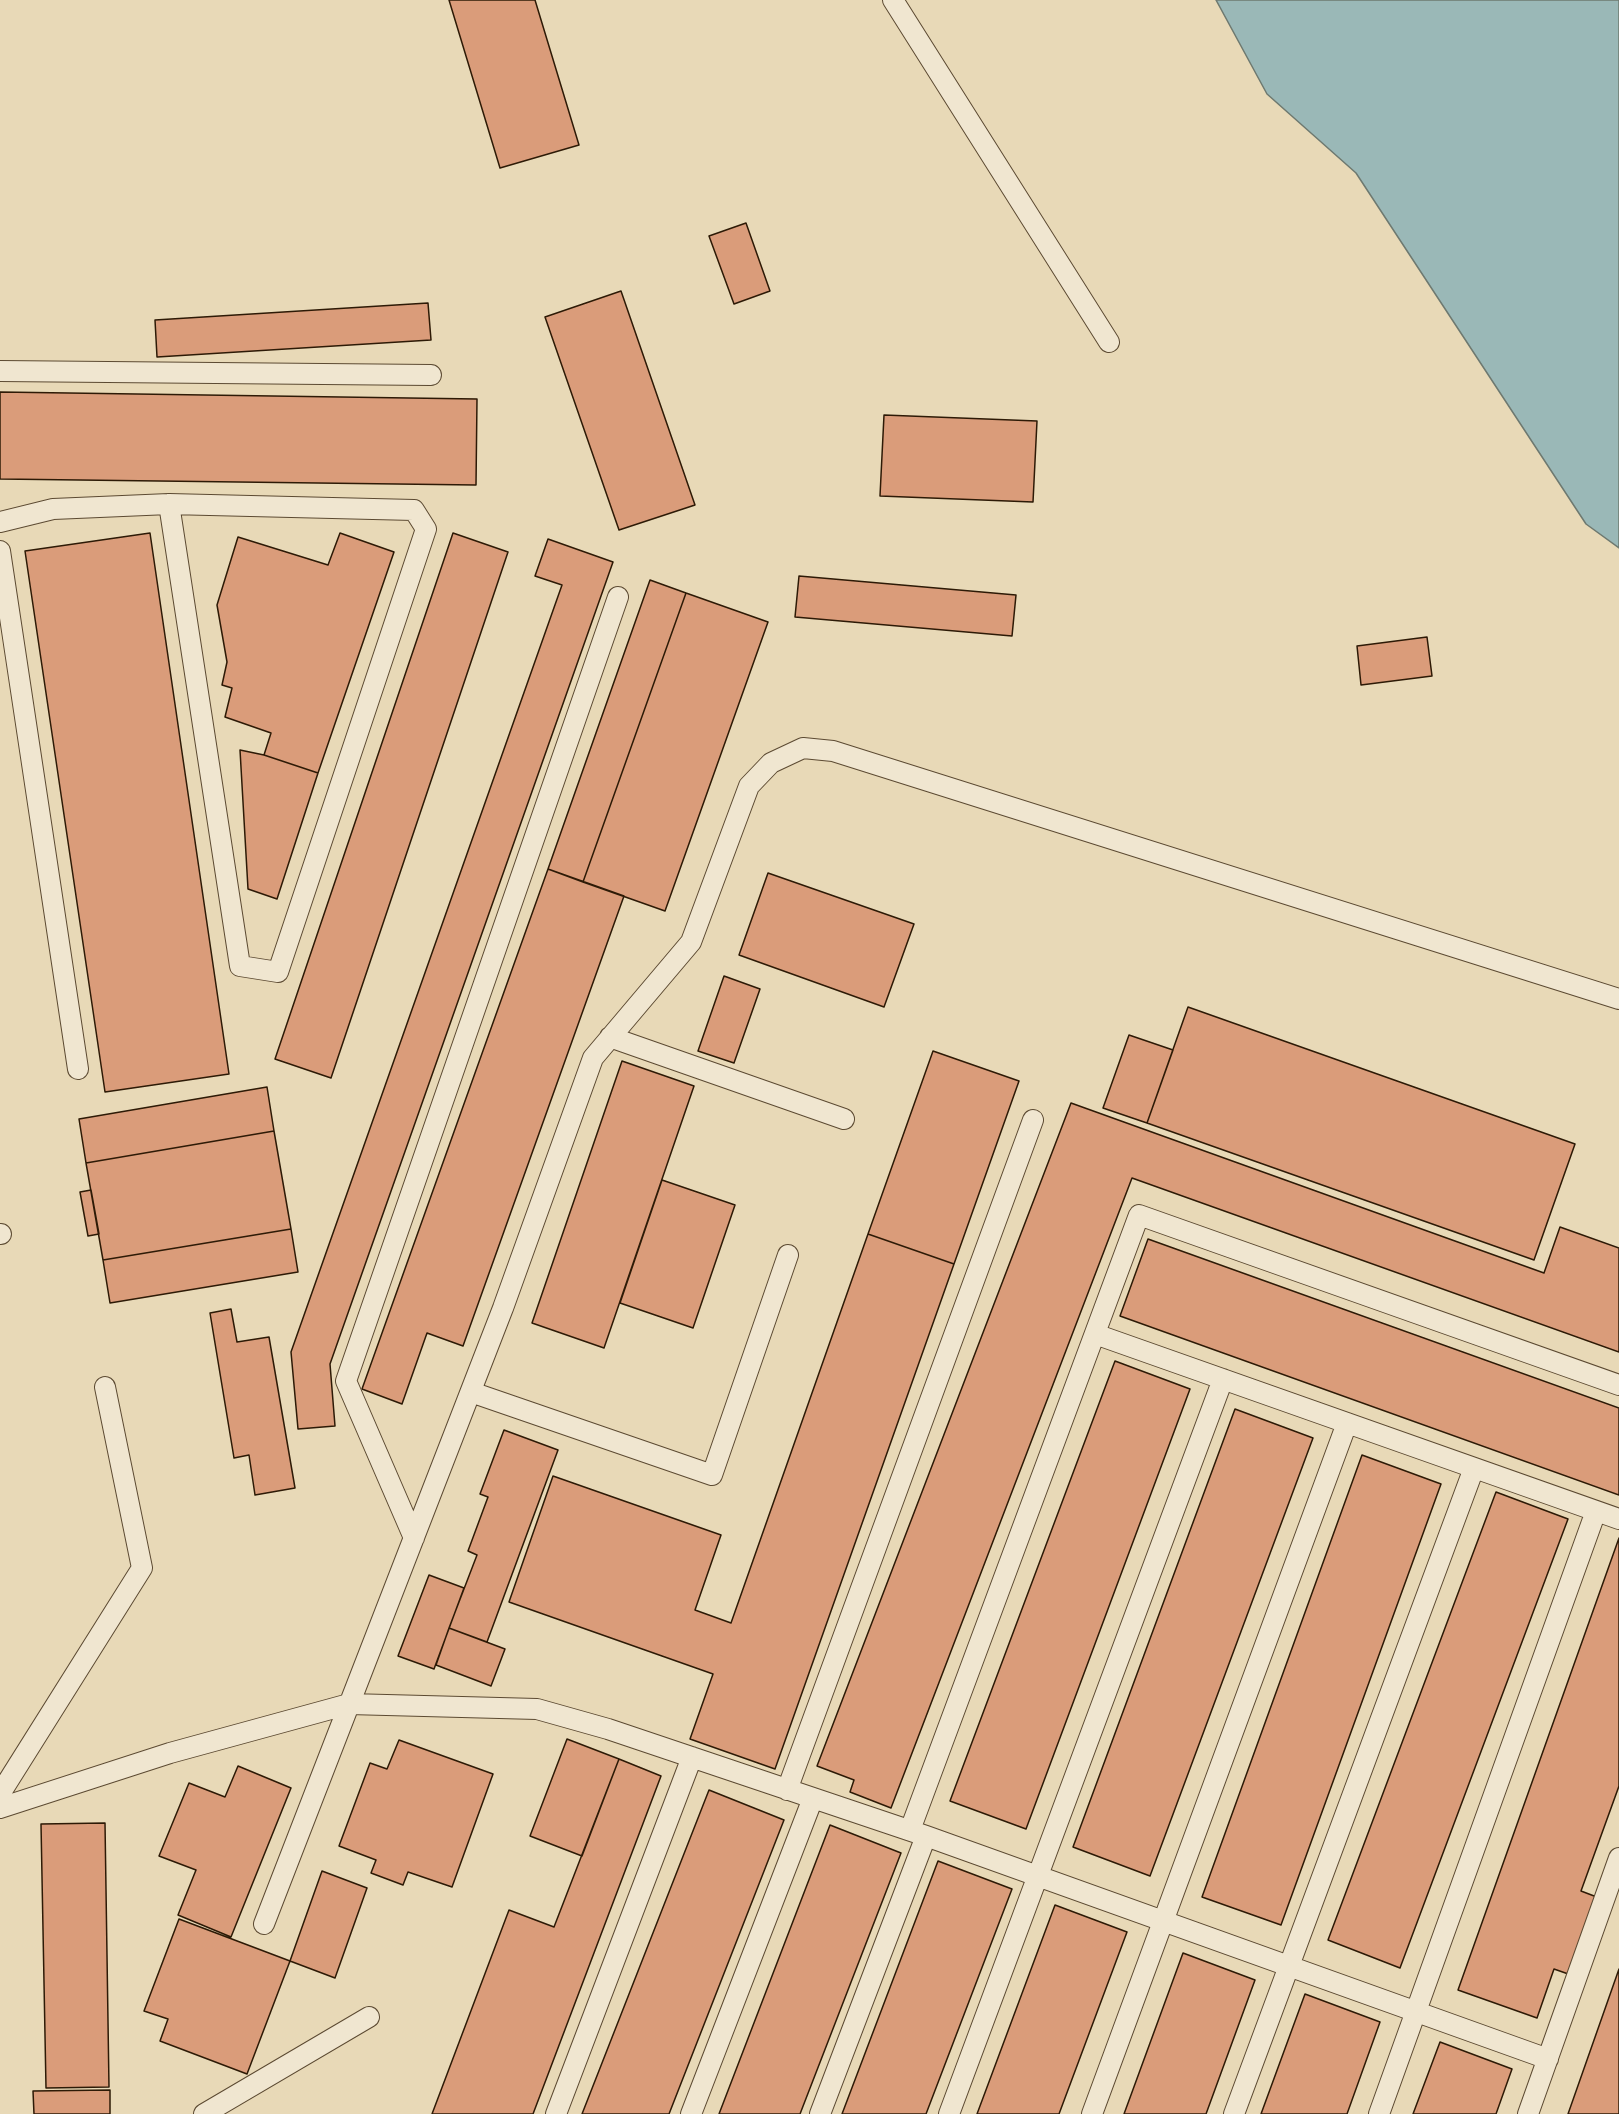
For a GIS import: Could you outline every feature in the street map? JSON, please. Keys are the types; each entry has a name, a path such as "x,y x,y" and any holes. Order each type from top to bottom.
{"lane":[{"path":"893,0 1109,342"},
{"path":"0,370 431,375"},
{"path":"0,522 53,509 169,504 414,510 426,529 278,972 240,966 169,504"},
{"path":"0,551 78,1069"},
{"path":"414,1538 346,1381 618,597"},
{"path":"264,1924 503,1308 593,1058 691,942 749,786 771,763 803,748 833,751 1619,999"},
{"path":"610,1038 844,1119"},
{"path":"787,1790 1033,1120"},
{"path":"820,2114 1139,1215 1619,1385"},
{"path":"471,1392 712,1475 788,1255"},
{"path":"1095,1334 1619,1519"},
{"path":"949,2114 1223,1379"},
{"path":"0,1794 142,1568 105,1387"},
{"path":"1092,2114 1347,1423"},
{"path":"1234,2114 1474,1468"},
{"path":"1378,2114 1596,1511"},
{"path":"0,1808 170,1753 350,1704 537,1709 608,1729 918,1833 1548,2058"},
{"path":"556,2114 692,1757"},
{"path":"691,2114 813,1798"},
{"path":"1528,2114 1619,1858"},
{"path":"204,2114 369,2017"}],"water":[{"path":"1216,0 1619,0 1619,548 1586,524 1356,173 1267,94"}],"building":[{"path":"449,0 535,0 579,145 500,168"},
{"path":"746,223 770,291 734,304 709,236"},
{"path":"621,291 695,505 619,530 545,317"},
{"path":"428,303 431,340 157,357 155,320"},
{"path":"0,392 477,399 476,485 0,479"},
{"path":"884,415 1037,421 1033,502 880,496"},
{"path":"150,533 229,1074 105,1092 25,551"},
{"path":"340,533 394,552 318,773 264,755 271,733 225,717 232,688 222,685 227,662 217,605 238,537 328,565"},
{"path":"453,533 508,552 331,1078 275,1059"},
{"path":"548,539 613,562 330,1364 335,1426 298,1429 291,1352 562,585 535,576"},
{"path":"799,576 1016,595 1012,636 795,617"},
{"path":"650,580 686,593 583,882 548,869"},
{"path":"686,593 768,622 665,911 583,882"},
{"path":"1427,637 1432,676 1361,685 1357,646"},
{"path":"240,750 264,755 318,773 277,899 248,889"},
{"path":"548,869 624,896 463,1346 427,1333 402,1404 362,1389"},
{"path":"768,873 914,924 884,1007 739,955"},
{"path":"724,976 760,989 734,1063 698,1051"},
{"path":"1188,1007 1575,1144 1534,1260 1147,1123"},
{"path":"1129,1035 1173,1050 1147,1123 1103,1108"},
{"path":"933,1051 1019,1081 954,1264 868,1234"},
{"path":"622,1061 694,1086 604,1348 532,1323"},
{"path":"267,1087 274,1131 86,1163 79,1119"},
{"path":"1071,1103 1544,1273 1560,1227 1619,1248 1619,1352 1132,1178 891,1808 850,1792 854,1780 817,1766"},
{"path":"274,1131 291,1229 103,1260 86,1163"},
{"path":"662,1180 735,1205 693,1328 620,1303"},
{"path":"91,1190 99,1234 88,1236 80,1192"},
{"path":"291,1229 298,1272 110,1303 103,1260"},
{"path":"868,1234 954,1264 775,1769 690,1739 713,1674 509,1602 553,1476 721,1535 695,1610 731,1623"},
{"path":"1148,1239 1619,1408 1619,1495 1120,1316"},
{"path":"231,1309 237,1342 269,1337 295,1488 255,1495 249,1455 234,1458 210,1313"},
{"path":"1115,1361 1190,1389 1026,1829 950,1801"},
{"path":"1235,1409 1313,1438 1150,1876 1073,1847"},
{"path":"504,1430 558,1450 487,1642 449,1628 477,1555 468,1551 488,1497 480,1494"},
{"path":"1362,1455 1441,1484 1281,1925 1202,1897"},
{"path":"1496,1492 1568,1519 1400,1968 1328,1940"},
{"path":"1619,1538 1619,1786 1581,1891 1602,1899 1574,1976 1554,1969 1537,2018 1458,1990"},
{"path":"429,1575 464,1588 434,1669 398,1656"},
{"path":"449,1628 505,1649 491,1686 436,1665"},
{"path":"567,1739 619,1759 582,1856 530,1836"},
{"path":"399,1740 493,1774 452,1887 408,1872 403,1885 371,1873 376,1860 339,1846 370,1763 387,1769"},
{"path":"619,1759 661,1776 533,2114 432,2114 509,1910 554,1927"},
{"path":"238,1766 291,1788 231,1937 178,1915 196,1870 159,1856 189,1783 225,1797"},
{"path":"709,1790 784,1820 669,2114 582,2114"},
{"path":"105,1823 109,2087 46,2088 41,1824"},
{"path":"830,1825 901,1853 800,2114 719,2114"},
{"path":"938,1861 1012,1889 926,2114 842,2114"},
{"path":"322,1871 367,1888 335,1978 290,1961"},
{"path":"1055,1905 1127,1932 1059,2114 977,2114"},
{"path":"179,1919 290,1961 247,2074 160,2041 168,2019 144,2011"},
{"path":"1183,1953 1255,1980 1206,2114 1124,2114"},
{"path":"1619,1969 1619,2114 1568,2114"},
{"path":"1305,1994 1380,2022 1347,2114 1261,2114"},
{"path":"1440,2042 1512,2069 1496,2114 1413,2114"},
{"path":"110,2090 110,2114 34,2114 33,2091"}]}
